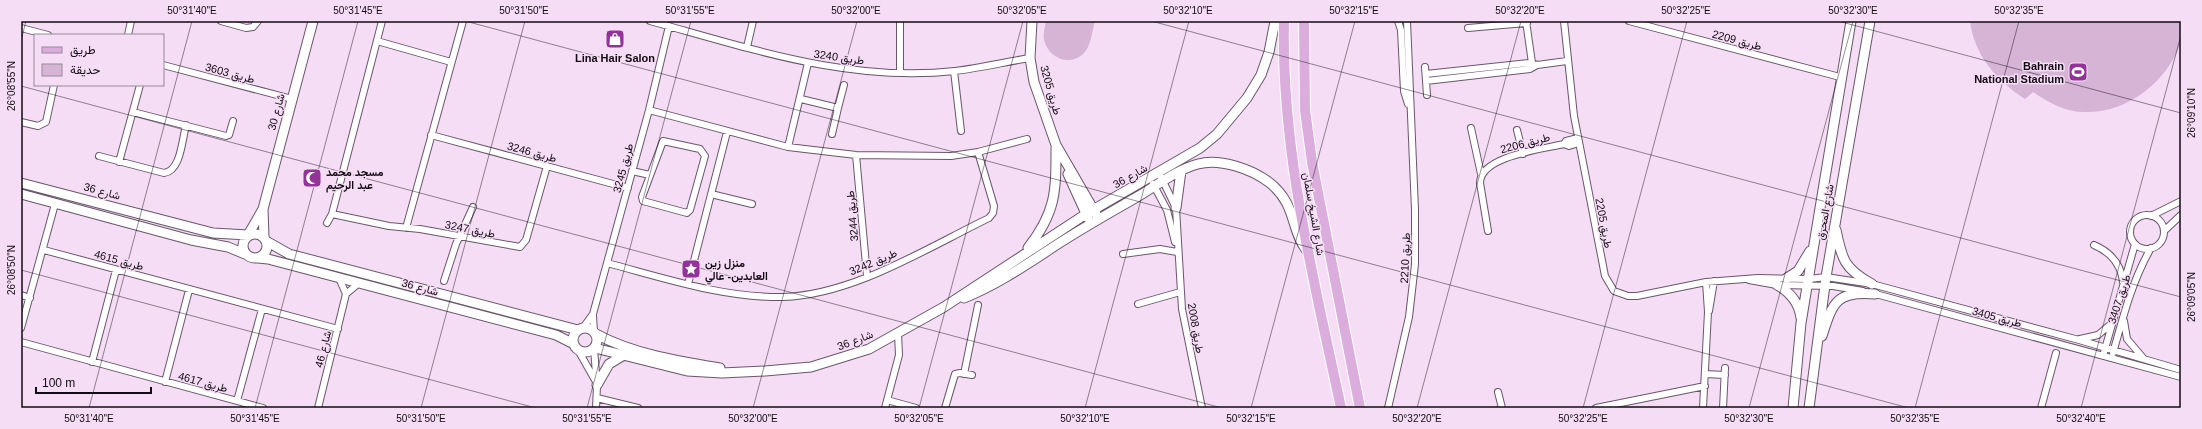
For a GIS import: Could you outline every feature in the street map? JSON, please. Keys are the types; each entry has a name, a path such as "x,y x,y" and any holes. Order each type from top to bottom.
{"main road":[{"name":"شارع الشيخ سلمان","path":"1284,21 1283,58 1288,130 1308,253 1341,408"},
{"name":"شارع الشيخ سلمان","path":"1304,21 1305,110 1312,162 1360,408"}],"street":[{"path":"128,34 131,21"},
{"path":"221,21 246,28 253,27 258,21"},
{"name":"شارع 30","path":"248,235 263,208 313,21"},
{"path":"327,223 332,214 382,21"},
{"path":"406,228 463,21"},
{"name":"طريق 3240","path":"650,21 808,63 858,70 900,73 954,71 1030,58"},
{"path":"747,47 754,21"},
{"path":"900,21 900,73"},
{"name":"طريق 3205","path":"1032,21 1030,58 1034,82 1056,145 1094,221"},
{"name":"شارع 36","path":"944,307 975,294 1005,278 1161,177 1217,134 1242,105 1261,75 1269,52 1275,21"},
{"name":"طريق 2210","path":"1398,21 1401,30 1404,91 1410,107"},
{"name":"طريق 2210","path":"1388,408 1404,344 1413,291 1416,237 1407,21"},
{"name":"طريق 2205","path":"1564,21 1567,61 1578,140 1605,276 1614,291 1621,295 1637,296 1714,281 1787,278 1808,283"},
{"name":"طريق 2209","path":"1629,21 1840,78"},
{"name":"شارع المحرق","path":"1793,408 1801,323 1840,78 1851,21"},
{"name":"شارع المحرق","path":"1809,408 1826,281 1870,21"},
{"path":"1468,28 1526,22 1534,64"},
{"name":"طريق 3245","path":"595,333 593,314 649,110 669,26"},
{"path":"21,28 44,34"},
{"path":"376,41 451,62"},
{"path":"1426,78 1479,69 1530,69 1534,64 1567,61"},
{"path":"788,147 801,99 808,63"},
{"name":"طريق 3603","path":"164,65 292,99"},
{"path":"1425,67 1427,95"},
{"path":"1479,69 1480,75"},
{"path":"1450,75 1480,75 1503,69"},
{"path":"954,71 961,131"},
{"path":"832,134 844,85"},
{"path":"21,122 38,126 46,122 54,86"},
{"path":"119,162 140,86"},
{"path":"801,99 838,108"},
{"path":"649,110 788,147 856,155 950,156 978,152 1027,139"},
{"path":"133,112 227,136 233,121"},
{"path":"99,156 164,173 172,170 175,166 186,125"},
{"path":"1471,128 1481,174 1480,183 1488,231"},
{"path":"1517,130 1523,154"},
{"path":"688,284 727,132"},
{"name":"طريق 3246","path":"431,135 628,188"},
{"name":"طريق 2206","path":"1481,174 1488,166 1497,161 1564,144 1570,146 1578,140"},
{"path":"663,141 700,149 704,152 705,156 690,210 687,213 643,201 642,197 650,175 663,141"},
{"path":"1024,254 1036,237 1054,201 1056,187 1056,145"},
{"name":"طريق 3242","path":"607,263 688,284 754,296 784,297 817,292 849,283 867,276 989,218 993,213 994,206 978,152"},
{"name":"طريق 3244","path":"856,155 867,276"},
{"name":"شارع 36","path":"1161,177 1181,172 1198,164 1221,163 1244,170 1269,183 1288,204 1302,244 1308,253"},
{"name":"طريق 3247","path":"332,214 520,247 526,240 547,166"},
{"path":"632,171 650,175"},
{"path":"1176,208 1181,172"},
{"name":"طريق 2008","path":"1161,177 1176,208 1177,251 1185,331 1202,408"},
{"name":"شارع 36","path":"21,183 213,233 248,235"},
{"name":"شارع 36","path":"594,349 687,371 722,373 800,368 832,362 868,349 898,333 944,307 1090,212 1152,183"},
{"name":"طريق 2008","path":"1152,183 1167,210 1177,251"},
{"path":"21,194 201,242 233,248 251,258 258,258 267,250 265,239 257,234 248,235 242,243 245,254"},
{"path":"711,194 752,204"},
{"path":"2181,201 2151,216 2142,216 2132,224 2130,232 2135,244 2141,248 2152,248 2162,240 2164,231 2181,215"},
{"path":"21,328 44,250 55,204"},
{"path":"444,281 473,206"},
{"name":"شارع 30","path":"263,208 265,239"},
{"path":"2151,216 2160,221 2164,231"},
{"path":"1835,224 1845,263 1858,276 1872,284"},
{"name":"شارع 36","path":"265,239 289,254 580,329"},
{"path":"1787,278 1798,271 1814,244"},
{"name":"طريق 3407","path":"2103,356 2135,244"},
{"path":"2094,245 2112,257 2120,270 2123,284"},
{"name":"طريق 3407","path":"2112,359 2124,316 2141,266 2152,248"},
{"path":"1123,254 1160,249 1177,251"},
{"name":"طريق 4615","path":"44,250 338,329"},
{"name":"شارع 36","path":"258,258 360,283 556,335 576,347"},
{"path":"92,362 116,270"},
{"path":"339,278 346,294 360,283"},
{"name":"طريق 2205","path":"1747,280 1777,285 1808,283"},
{"path":"1708,312 1714,281"},
{"name":"طريق 3405","path":"1808,283 1826,281 1872,284 2079,340 2181,370"},
{"name":"طريق 3405","path":"1826,281 2112,359 2181,376"},
{"path":"1703,408 1708,312 1706,282"},
{"path":"1777,285 1787,291 1795,301 1801,323"},
{"path":"165,382 189,290"},
{"path":"1138,304 1180,292"},
{"path":"1814,364 1828,316 1838,300 1852,293 1875,294"},
{"name":"شارع 46","path":"318,408 346,294"},
{"path":"21,295 30,298"},
{"path":"964,374 978,305"},
{"path":"237,401 262,309"},
{"name":"طريق 3245","path":"580,329 593,314"},
{"path":"2124,316 2127,339 2146,360"},
{"path":"2079,340 2098,335 2113,321"},
{"path":"596,408 598,385 594,349 598,341 595,333 588,328 580,329 574,336 576,347 589,366 598,385"},
{"name":"شارع 36","path":"595,333 630,348 688,362 722,368 765,371"},
{"path":"885,408 899,355 898,333"},
{"name":"طريق 4617","path":"21,342 263,408"},
{"path":"576,347 586,353 594,349"},
{"path":"2042,408 2056,354"},
{"path":"598,385 609,364 624,355"},
{"path":"1723,408 1725,368"},
{"path":"945,408 953,376 957,373 972,376"},
{"path":"1705,374 1725,375"},
{"path":"1596,408 1630,405 1705,386"},
{"path":"1498,392 1502,408"},
{"path":"598,398 638,408"},
{"path":"887,400 916,408"}],"green space":[{"path":"1046,21 1095,21 1089,44 1085,52 1082,55 1070,60 1064,60 1053,55 1044,39"},
{"name":"Bahrain National Stadium","path":"1970,21 2181,21 2182,33 2180,45 2173,59 2154,84 2142,94 2114,108 2099,111 2076,112 2057,106 2033,92 2025,99 2005,84 1988,66 1982,56 1976,45"}],"place":[{"name":"Lina Hair Salon","path":"615,39"},
{"name":"Bahrain National Stadium","path":"2078,72"},
{"name":"مسجد محمد عبد الرحيم","path":"312,178"},
{"name":"منزل زين العابدين- عالي","path":"691,269"}]}
